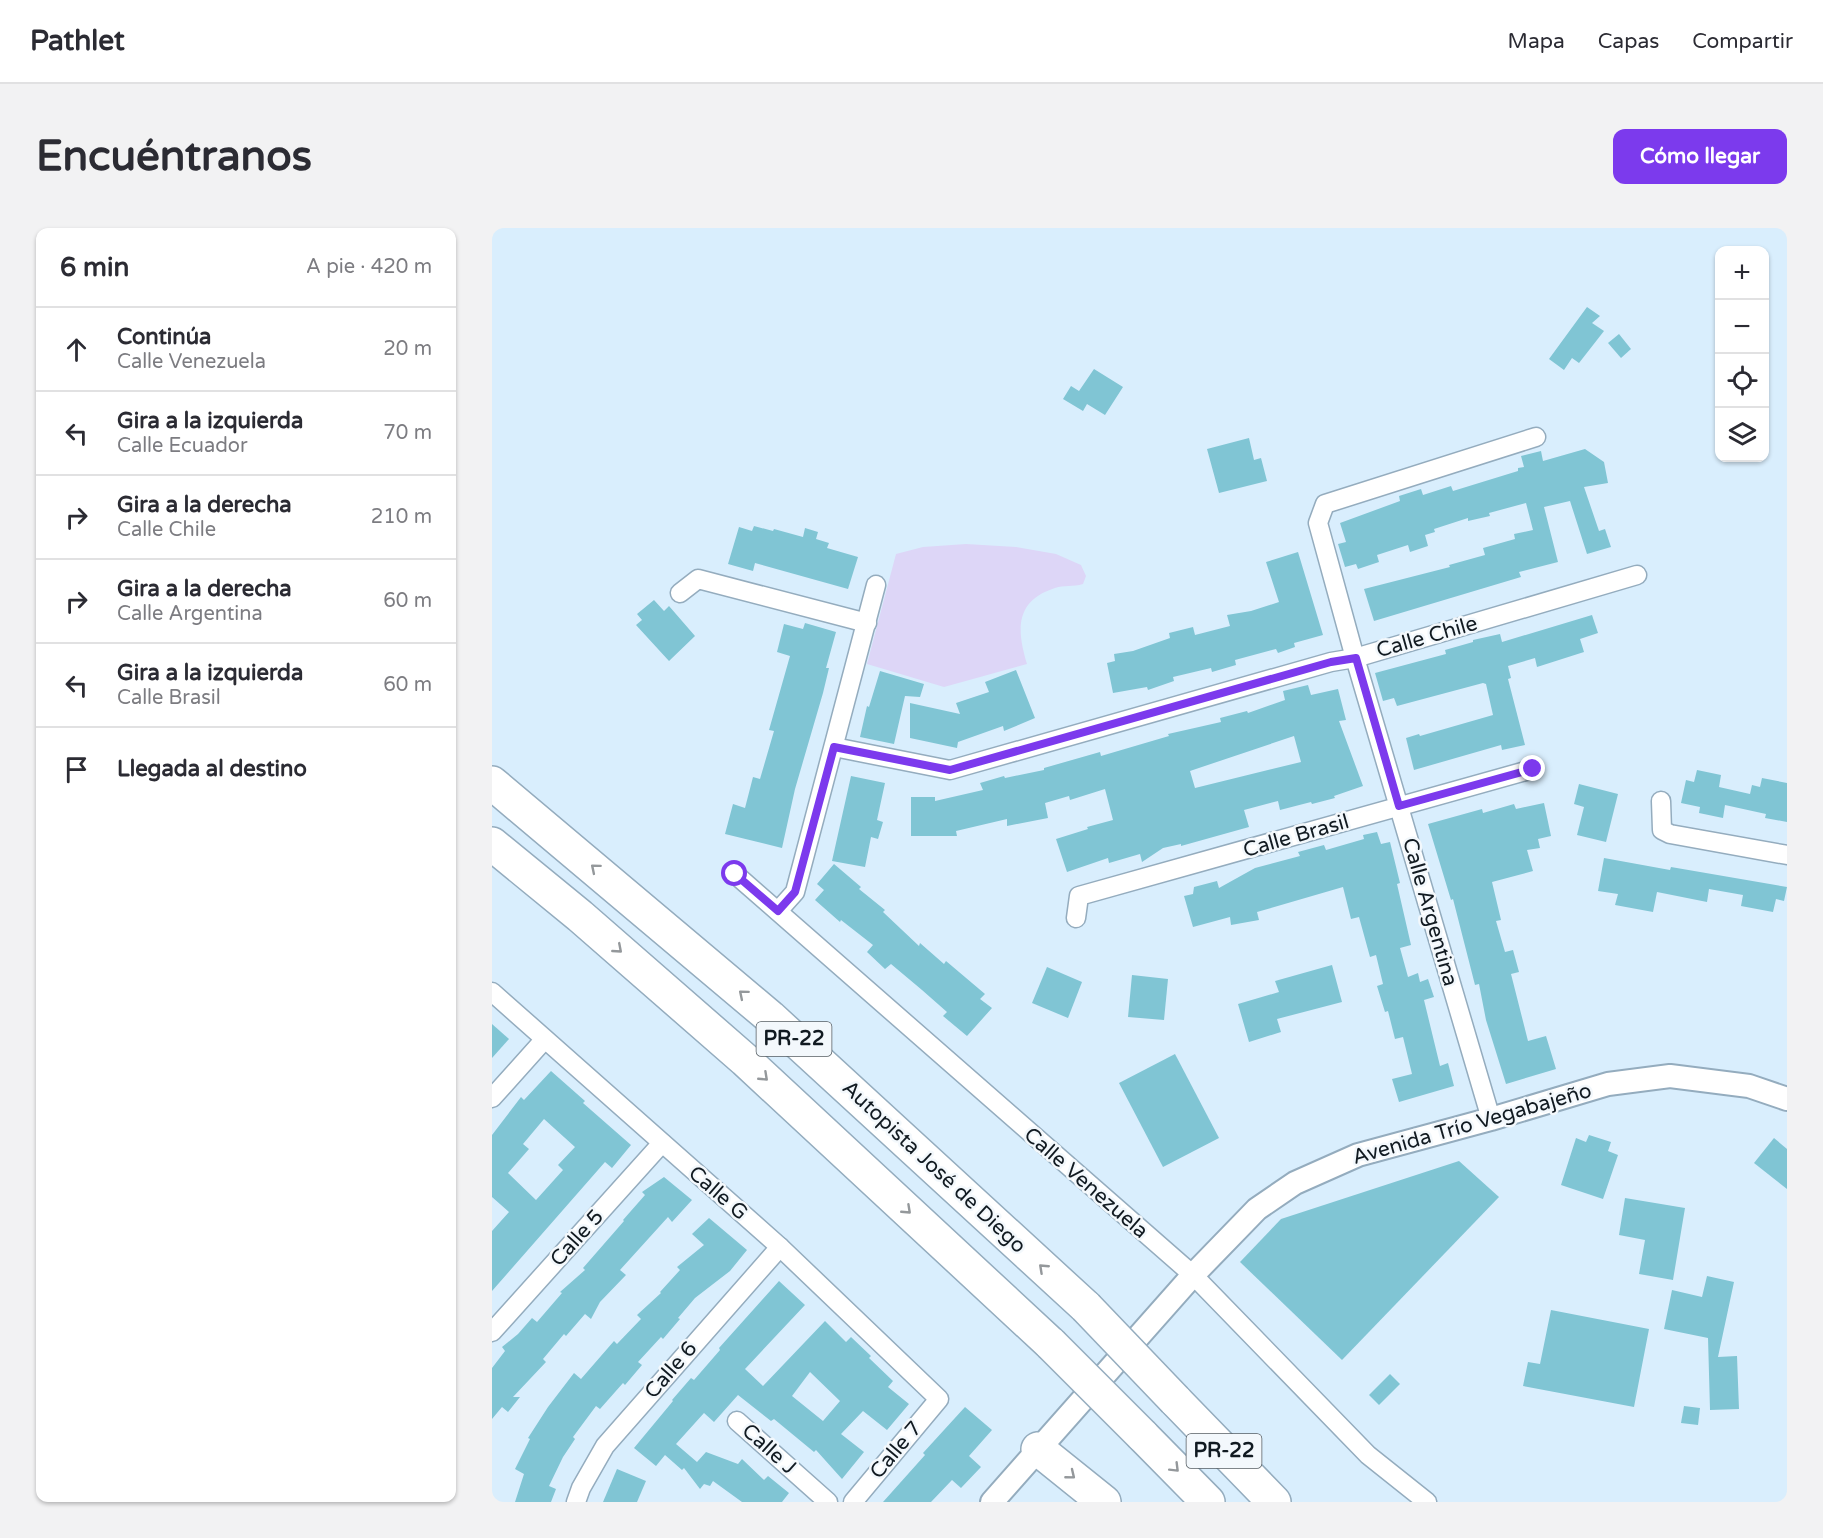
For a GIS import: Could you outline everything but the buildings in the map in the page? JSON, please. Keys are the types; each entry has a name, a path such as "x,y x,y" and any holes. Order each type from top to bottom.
{"highway":[{"name":"Autopista José de Diego","path":"492,783 770,1017 1086,1307 1274,1502"},
{"name":"PR-22","path":"492,844 580,916 745,1060 1051,1344 1208,1502"},
{"path":"1038,1449 1104,1502"}],"street":[{"name":"Calle Argentina","path":"1491,1119 1318,523 1325,504 1536,436"},
{"name":"Calle Chile","path":"834,747 950,770 1331,662 1356,658 1637,575"},
{"path":"680,593 698,579 867,623"},
{"path":"778,911 795,892 876,585"},
{"name":"Calle Brasil","path":"1076,918 1079,896 1533,769"},
{"path":"1662,801 1662,830 1670,834 1787,855"},
{"name":"Calle Venezuela","path":"735,874 1193,1275 1368,1455 1427,1502"},
{"name":"Calle G","path":"492,992 780,1248 939,1399"},
{"path":"492,1098 544,1040"},
{"name":"Avenida Trío Vegabajeño","path":"992,1502 1193,1275 1257,1209 1296,1183 1358,1155 1608,1084 1670,1076 1749,1086 1787,1099"},
{"name":"Calle 5","path":"492,1332 662,1143"},
{"name":"Calle 6","path":"576,1502 580,1488 605,1446 780,1248"},
{"name":"Calle 7","path":"853,1502 939,1399"},
{"name":"Calle J","path":"737,1421 828,1502"}],"shaded area":[{"path":"966,544 1016,547 1056,554 1081,565 1086,576 1083,584 1058,587 1042,594 1025,609 1022,618 1021,640 1027,664 944,687 867,664 896,554 923,547"}],"route":[{"path":"735,874 778,911 795,892 834,747 950,770 1331,662 1356,658 1399,806 1533,769"}]}
